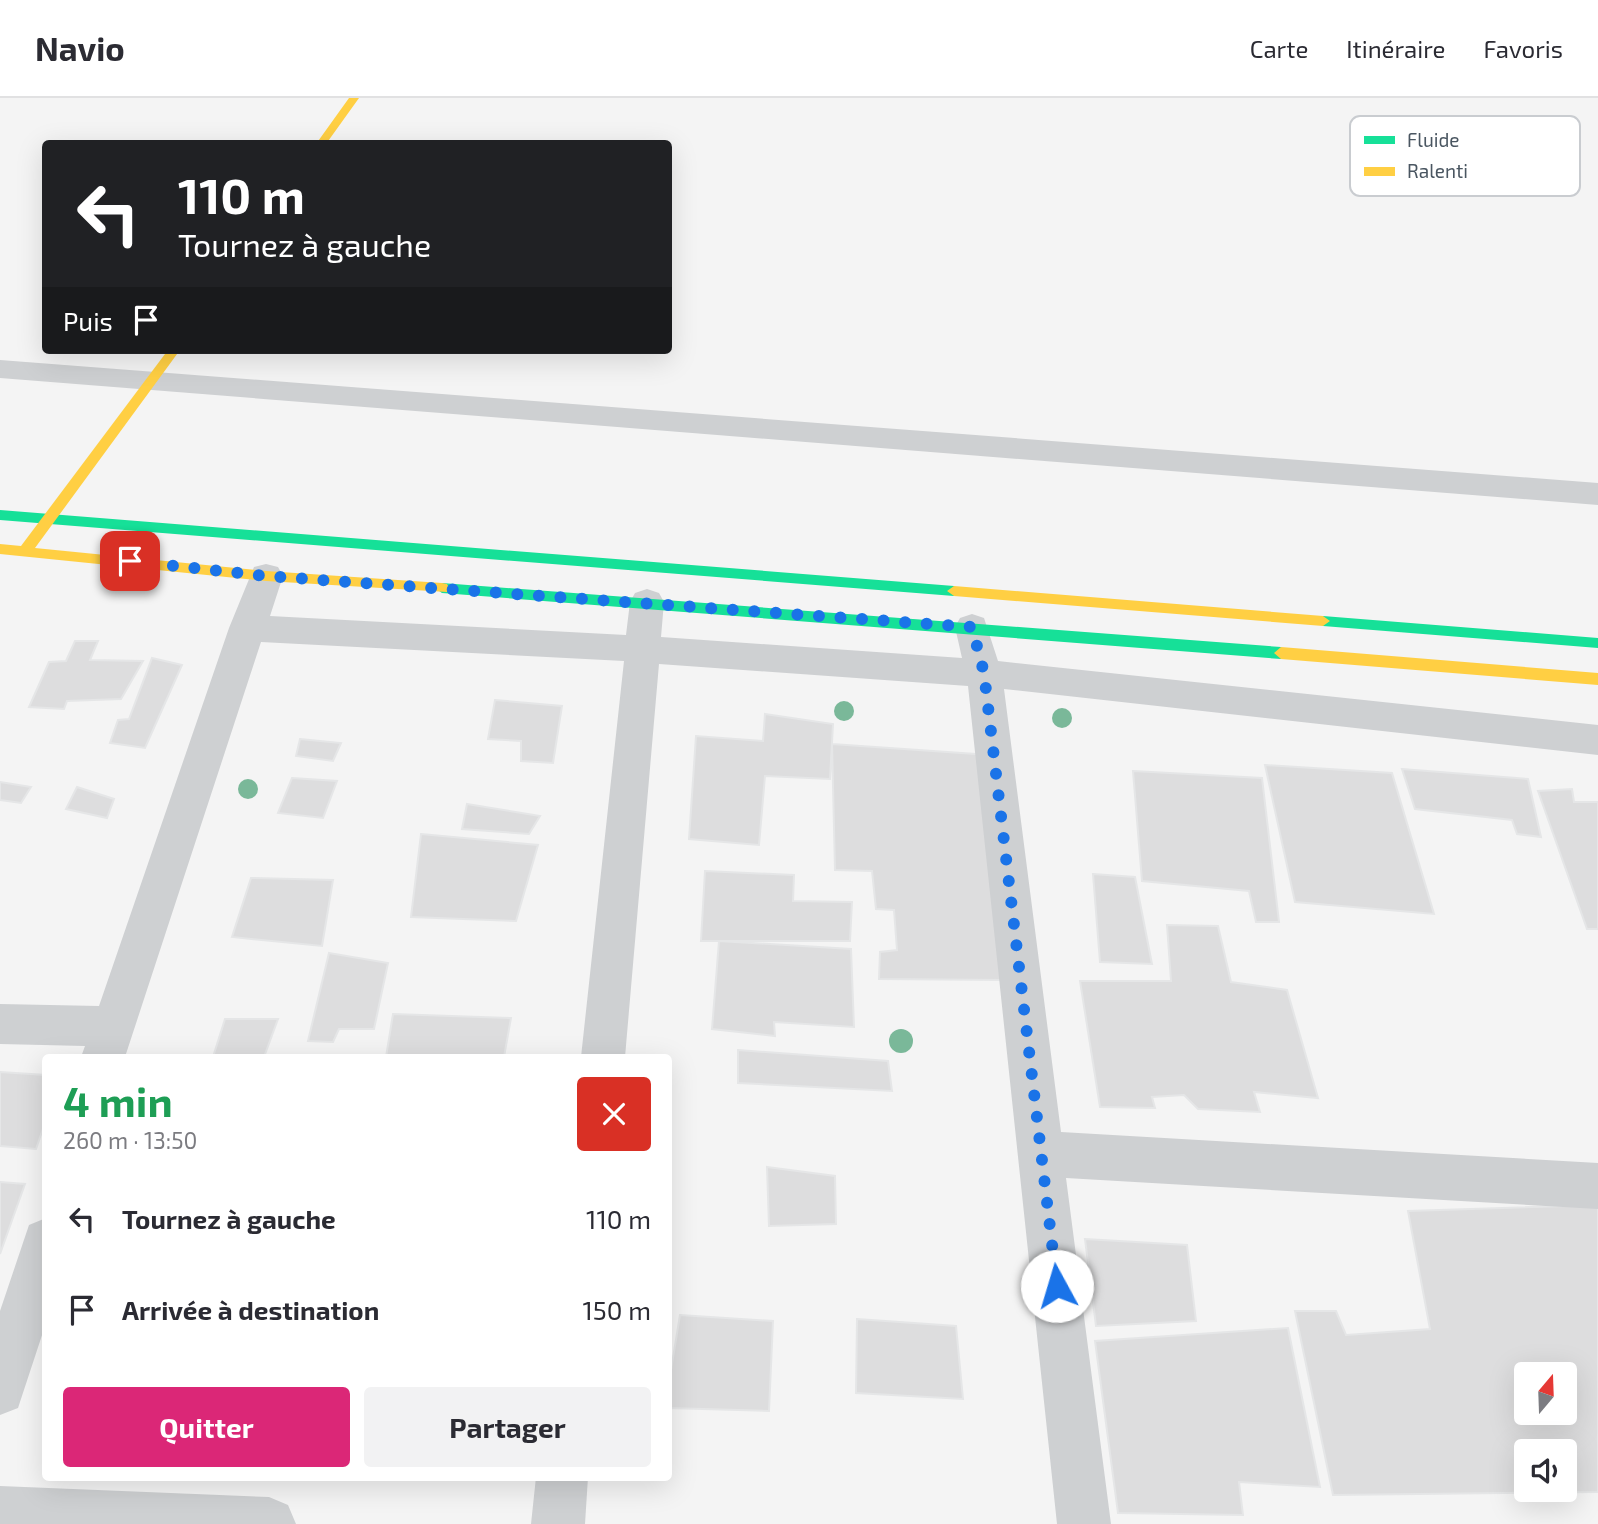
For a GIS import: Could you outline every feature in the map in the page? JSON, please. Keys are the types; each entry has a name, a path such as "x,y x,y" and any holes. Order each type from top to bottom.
{"main road":[{"path":"324,140 354,98"},
{"path":"25,551 171,354"},
{"path":"0,515 1598,643"},
{"path":"0,549 266,576 647,602 1598,678"}],"street":[{"path":"0,369 1598,494"},
{"path":"0,1024 107,1042 246,628 266,576"},
{"path":"603,1054 647,602"},
{"path":"972,627 984,673 1084,1524"},
{"path":"246,628 642,649 984,673 1598,740"},
{"path":"1042,1154 1598,1186"},
{"path":"0,1390 42,1255"},
{"path":"558,1524 562,1481"},
{"path":"0,1513 269,1524"}],"building":[{"path":"75,641 98,641 90,660 143,661 121,699 67,701 64,709 29,707 49,662 66,661"},
{"path":"152,658 182,665 145,748 110,743 118,720 129,719"},
{"path":"495,700 562,706 553,763 521,761 521,741 488,739"},
{"path":"765,714 833,724 830,779 765,776 759,845 689,839 696,736 763,741"},
{"path":"300,739 341,743 333,761 296,756"},
{"path":"832,744 990,755 1003,980 879,979 880,952 897,950 894,910 876,909 872,871 835,870"},
{"path":"1265,765 1392,773 1434,914 1295,902"},
{"path":"1402,769 1528,779 1541,837 1517,834 1512,820 1415,809"},
{"path":"1133,771 1262,778 1279,922 1256,922 1249,891 1142,881"},
{"path":"292,778 337,781 323,818 278,813"},
{"path":"0,782 31,787 21,803 0,800"},
{"path":"77,787 114,799 107,818 66,809"},
{"path":"1572,789 1574,802 1598,802 1598,929 1587,929 1538,791"},
{"path":"467,804 540,816 529,834 462,829"},
{"path":"421,834 538,845 516,921 411,917"},
{"path":"705,871 794,875 793,901 852,902 850,941 701,941"},
{"path":"1093,874 1135,877 1152,964 1100,962"},
{"path":"251,878 333,880 322,946 232,937"},
{"path":"1167,925 1218,926 1231,982 1287,990 1318,1098 1254,1092 1260,1112 1198,1109 1184,1095 1152,1097 1155,1108 1100,1107 1080,981 1171,981"},
{"path":"719,941 851,949 854,1027 774,1022 775,1036 712,1029"},
{"path":"329,953 388,963 374,1029 339,1029 333,1042 308,1041"},
{"path":"393,1014 511,1018 505,1054 386,1054"},
{"path":"225,1019 278,1019 265,1054 214,1054"},
{"path":"738,1050 888,1061 892,1091 738,1083"},
{"path":"0,1072 42,1075 42,1132 36,1149 0,1146"},
{"path":"767,1167 835,1176 836,1224 769,1226"},
{"path":"0,1182 25,1184 0,1254"},
{"path":"1598,1205 1598,1492 1577,1492 1577,1439 1514,1439 1514,1493 1333,1495 1295,1311 1336,1311 1346,1335 1430,1329 1408,1211"},
{"path":"1085,1239 1187,1245 1196,1321 1096,1326"},
{"path":"680,1315 773,1321 769,1411 672,1408 672,1364"},
{"path":"857,1319 956,1326 963,1399 856,1393"},
{"path":"1288,1328 1320,1487 1239,1482 1243,1515 1118,1513 1095,1341"}],"traffic: fast":[{"path":"0,515 954,591"},
{"path":"442,588 1281,653"},
{"path":"1323,621 1598,643"}],"traffic: slow":[{"path":"324,140 354,98"},
{"path":"25,551 171,354"},
{"path":"0,549 266,576 442,588"},
{"path":"954,591 1323,621"},
{"path":"1281,653 1598,679"}],"route":[{"path":"130,561 266,576 972,627 984,673 1057,1286"}]}
